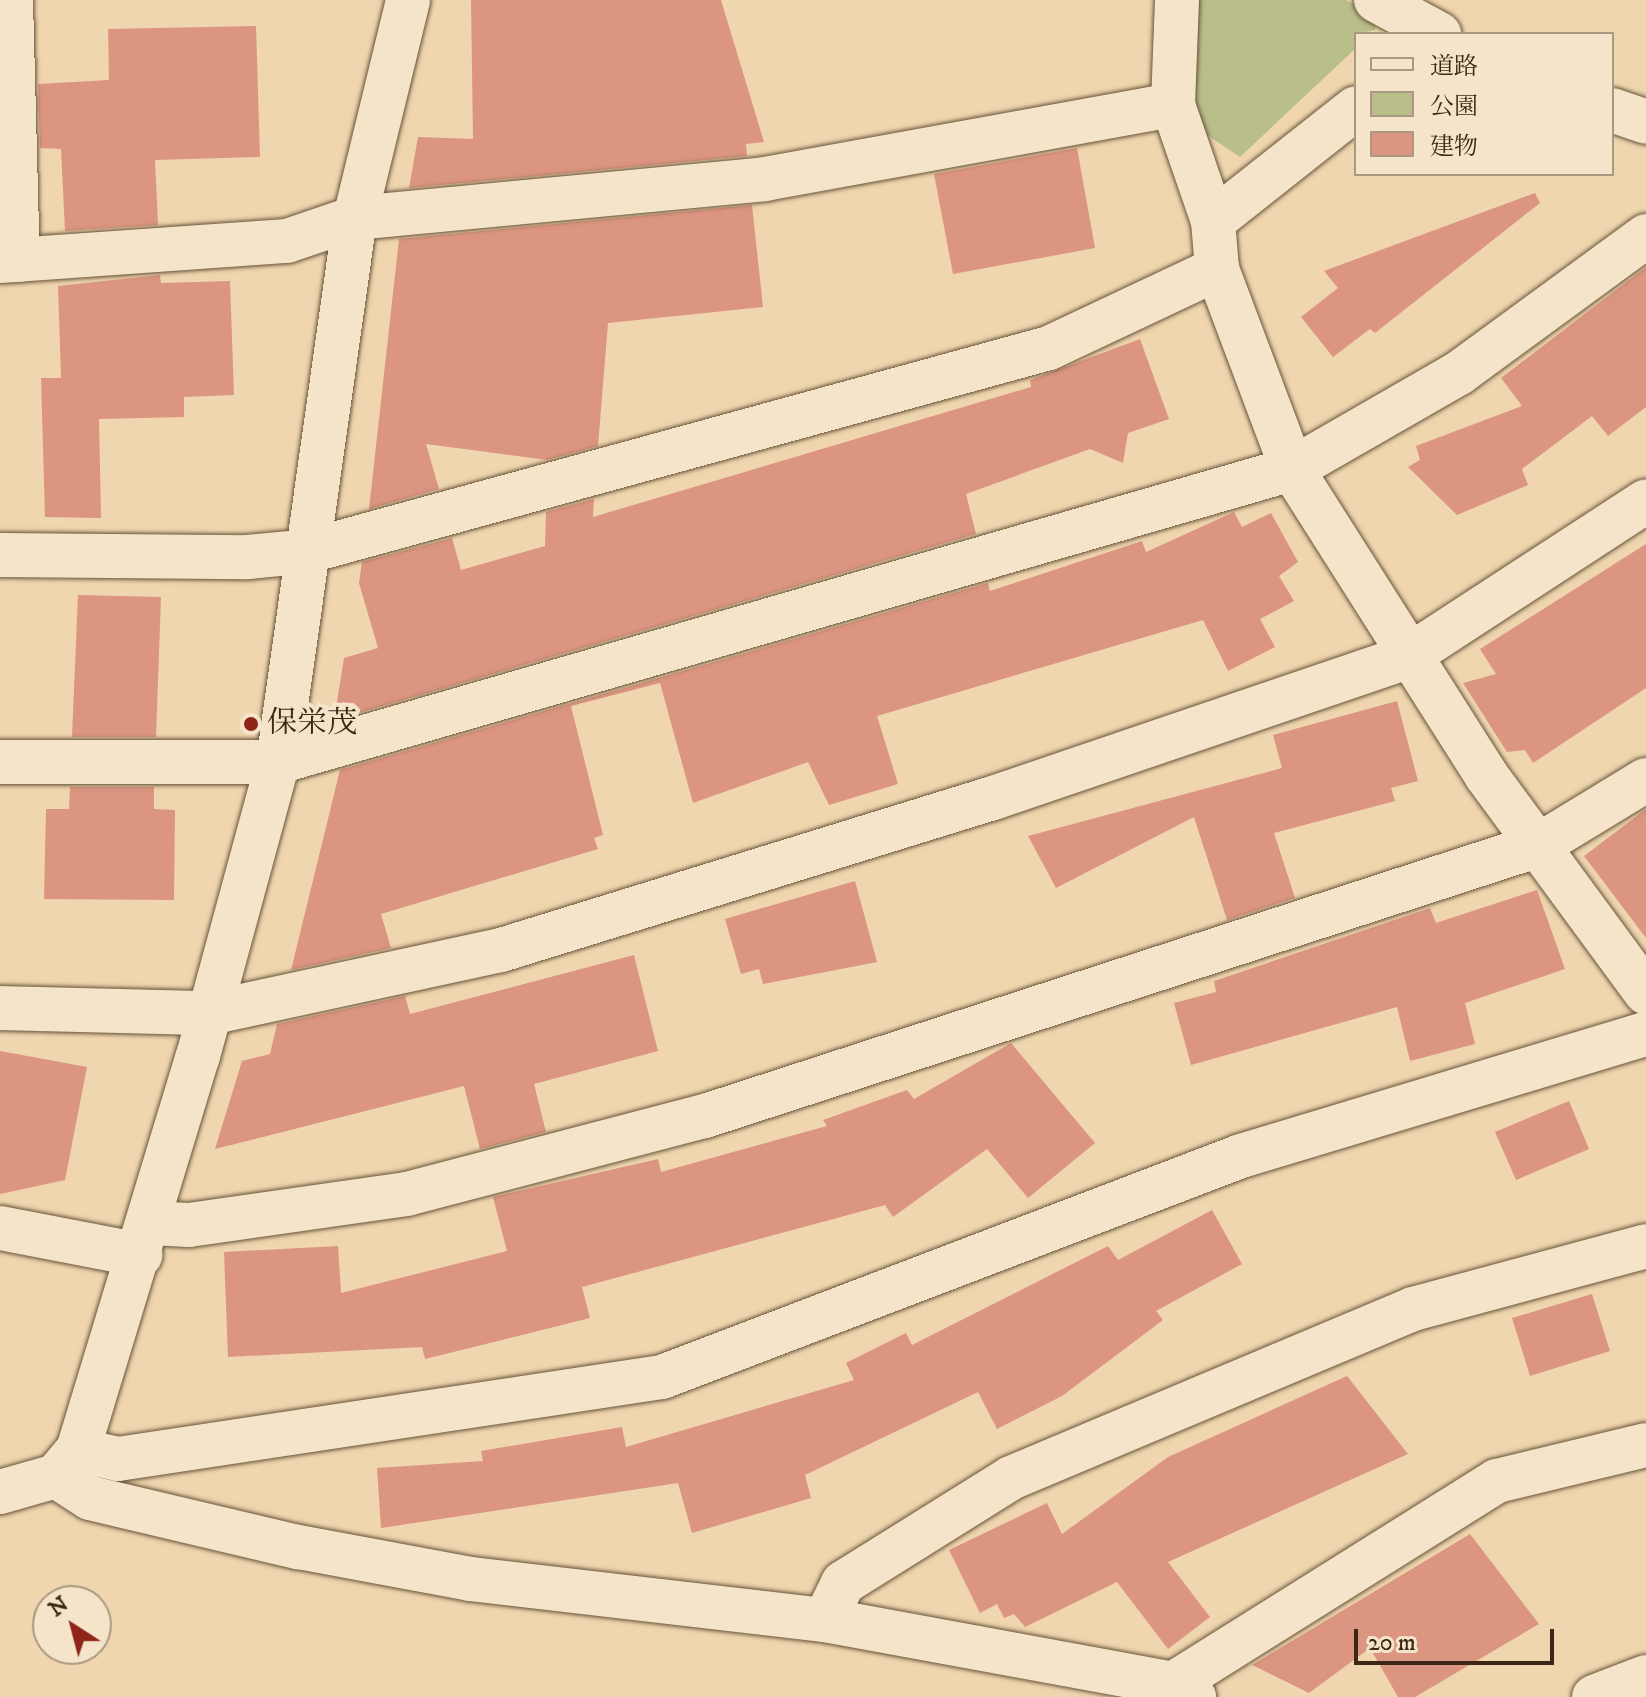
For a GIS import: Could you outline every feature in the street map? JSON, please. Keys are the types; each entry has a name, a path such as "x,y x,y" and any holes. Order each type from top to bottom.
{"street":[{"path":"11,0 9,260 287,241 355,218 765,179 1173,105"},
{"path":"67,1463 145,1239 278,762 355,218 408,0"},
{"path":"1177,0 1173,105 1213,221 1217,269 1292,469 1407,657 1646,993"},
{"path":"1376,0 1435,32"},
{"path":"1213,221 1354,110"},
{"path":"1614,111 1646,122"},
{"path":"0,762 278,762 1292,469 1459,373 1646,236"},
{"path":"0,555 248,557 309,551 1049,348 1217,269"},
{"path":"0,1008 209,1013 501,950 993,798 1407,657 1646,501"},
{"path":"0,1228 145,1239 189,1225 407,1194 586,1150 1539,845 1646,780"},
{"path":"0,1492 67,1463 118,1459 662,1377 1241,1156 1646,1034"},
{"path":"825,1620 843,1583 1011,1478 1413,1309 1646,1246"},
{"path":"67,1463 90,1498 314,1550 470,1579 825,1620 1184,1691 1497,1481 1646,1445"},
{"path":"1594,1697 1646,1677"}],"green space":[{"path":"1190,0 1346,0 1377,16 1375,30 1354,32 1354,50 1240,157 1207,135 1197,114"}],"building":[{"path":"471,0 721,0 764,142 746,144 747,156 409,188 418,137 473,139"},
{"path":"256,26 260,157 155,160 158,225 65,231 61,149 40,148 38,84 109,80 108,29"},
{"path":"1077,148 1095,248 953,274 934,174"},
{"path":"1535,193 1540,203 1375,333 1370,329 1333,357 1301,317 1338,288 1324,271"},
{"path":"752,205 763,307 608,323 598,446 547,460 426,444 439,489 369,509 399,239"},
{"path":"1646,267 1646,407 1608,436 1592,416 1522,469 1528,485 1457,515 1408,467 1420,460 1416,446 1522,406 1501,378"},
{"path":"160,275 161,283 230,281 234,395 184,397 184,417 99,419 101,518 45,517 41,378 61,378 58,286"},
{"path":"1140,339 1169,419 1128,433 1123,463 1090,449 966,494 976,534 334,720 344,658 378,648 359,583 362,562 452,538 461,570 545,546 546,512 594,499 593,517 1031,387 1030,380"},
{"path":"1234,512 1242,527 1271,513 1298,562 1279,576 1294,601 1260,619 1275,647 1228,671 1203,620 877,716 898,784 829,805 808,762 693,803 660,683 571,706 603,835 594,838 598,849 381,914 391,948 291,970 340,770 988,583 990,591 1142,541 1146,552"},
{"path":"1646,544 1646,688 1533,763 1525,750 1507,752 1463,683 1496,674 1480,649"},
{"path":"78,595 161,597 156,737 72,737"},
{"path":"1397,701 1418,781 1391,788 1395,801 1274,833 1295,898 1227,920 1194,817 1056,888 1028,836 1282,768 1273,735"},
{"path":"70,787 154,787 154,809 175,810 174,900 44,899 46,809 69,809"},
{"path":"1646,809 1646,938 1584,856"},
{"path":"855,881 877,962 763,984 759,969 741,974 725,919"},
{"path":"1537,890 1565,969 1465,1003 1475,1044 1410,1061 1397,1007 1191,1065 1174,1003 1216,992 1214,981 1430,908 1436,923"},
{"path":"634,955 658,1051 534,1084 546,1132 480,1149 464,1086 215,1149 242,1061 270,1054 277,1024 405,996 410,1014"},
{"path":"1011,1043 1095,1143 1028,1198 987,1149 893,1217 885,1205 582,1287 590,1318 425,1359 422,1347 228,1357 224,1252 338,1246 341,1293 507,1251 493,1197 658,1159 661,1172 827,1126 823,1120 907,1090 914,1099"},
{"path":"0,1051 87,1067 65,1180 0,1194"},
{"path":"1569,1101 1589,1149 1516,1180 1495,1132"},
{"path":"1212,1210 1242,1264 1156,1311 1163,1320 1062,1396 997,1429 978,1392 805,1475 811,1498 692,1533 678,1483 381,1528 377,1468 483,1461 481,1451 622,1427 626,1447 854,1380 846,1363 906,1333 912,1345 1108,1246 1118,1260"},
{"path":"1592,1294 1610,1351 1530,1376 1512,1318"},
{"path":"1347,1376 1408,1454 1168,1562 1210,1617 1168,1649 1117,1582 1025,1627 1014,1614 1004,1618 997,1604 980,1613 949,1550 1047,1503 1062,1534 1168,1457"},
{"path":"1470,1534 1539,1624 1415,1697 1398,1697 1370,1648 1309,1693 1252,1665"}],"place":[{"name":"保栄茂","path":"251,724"}]}
